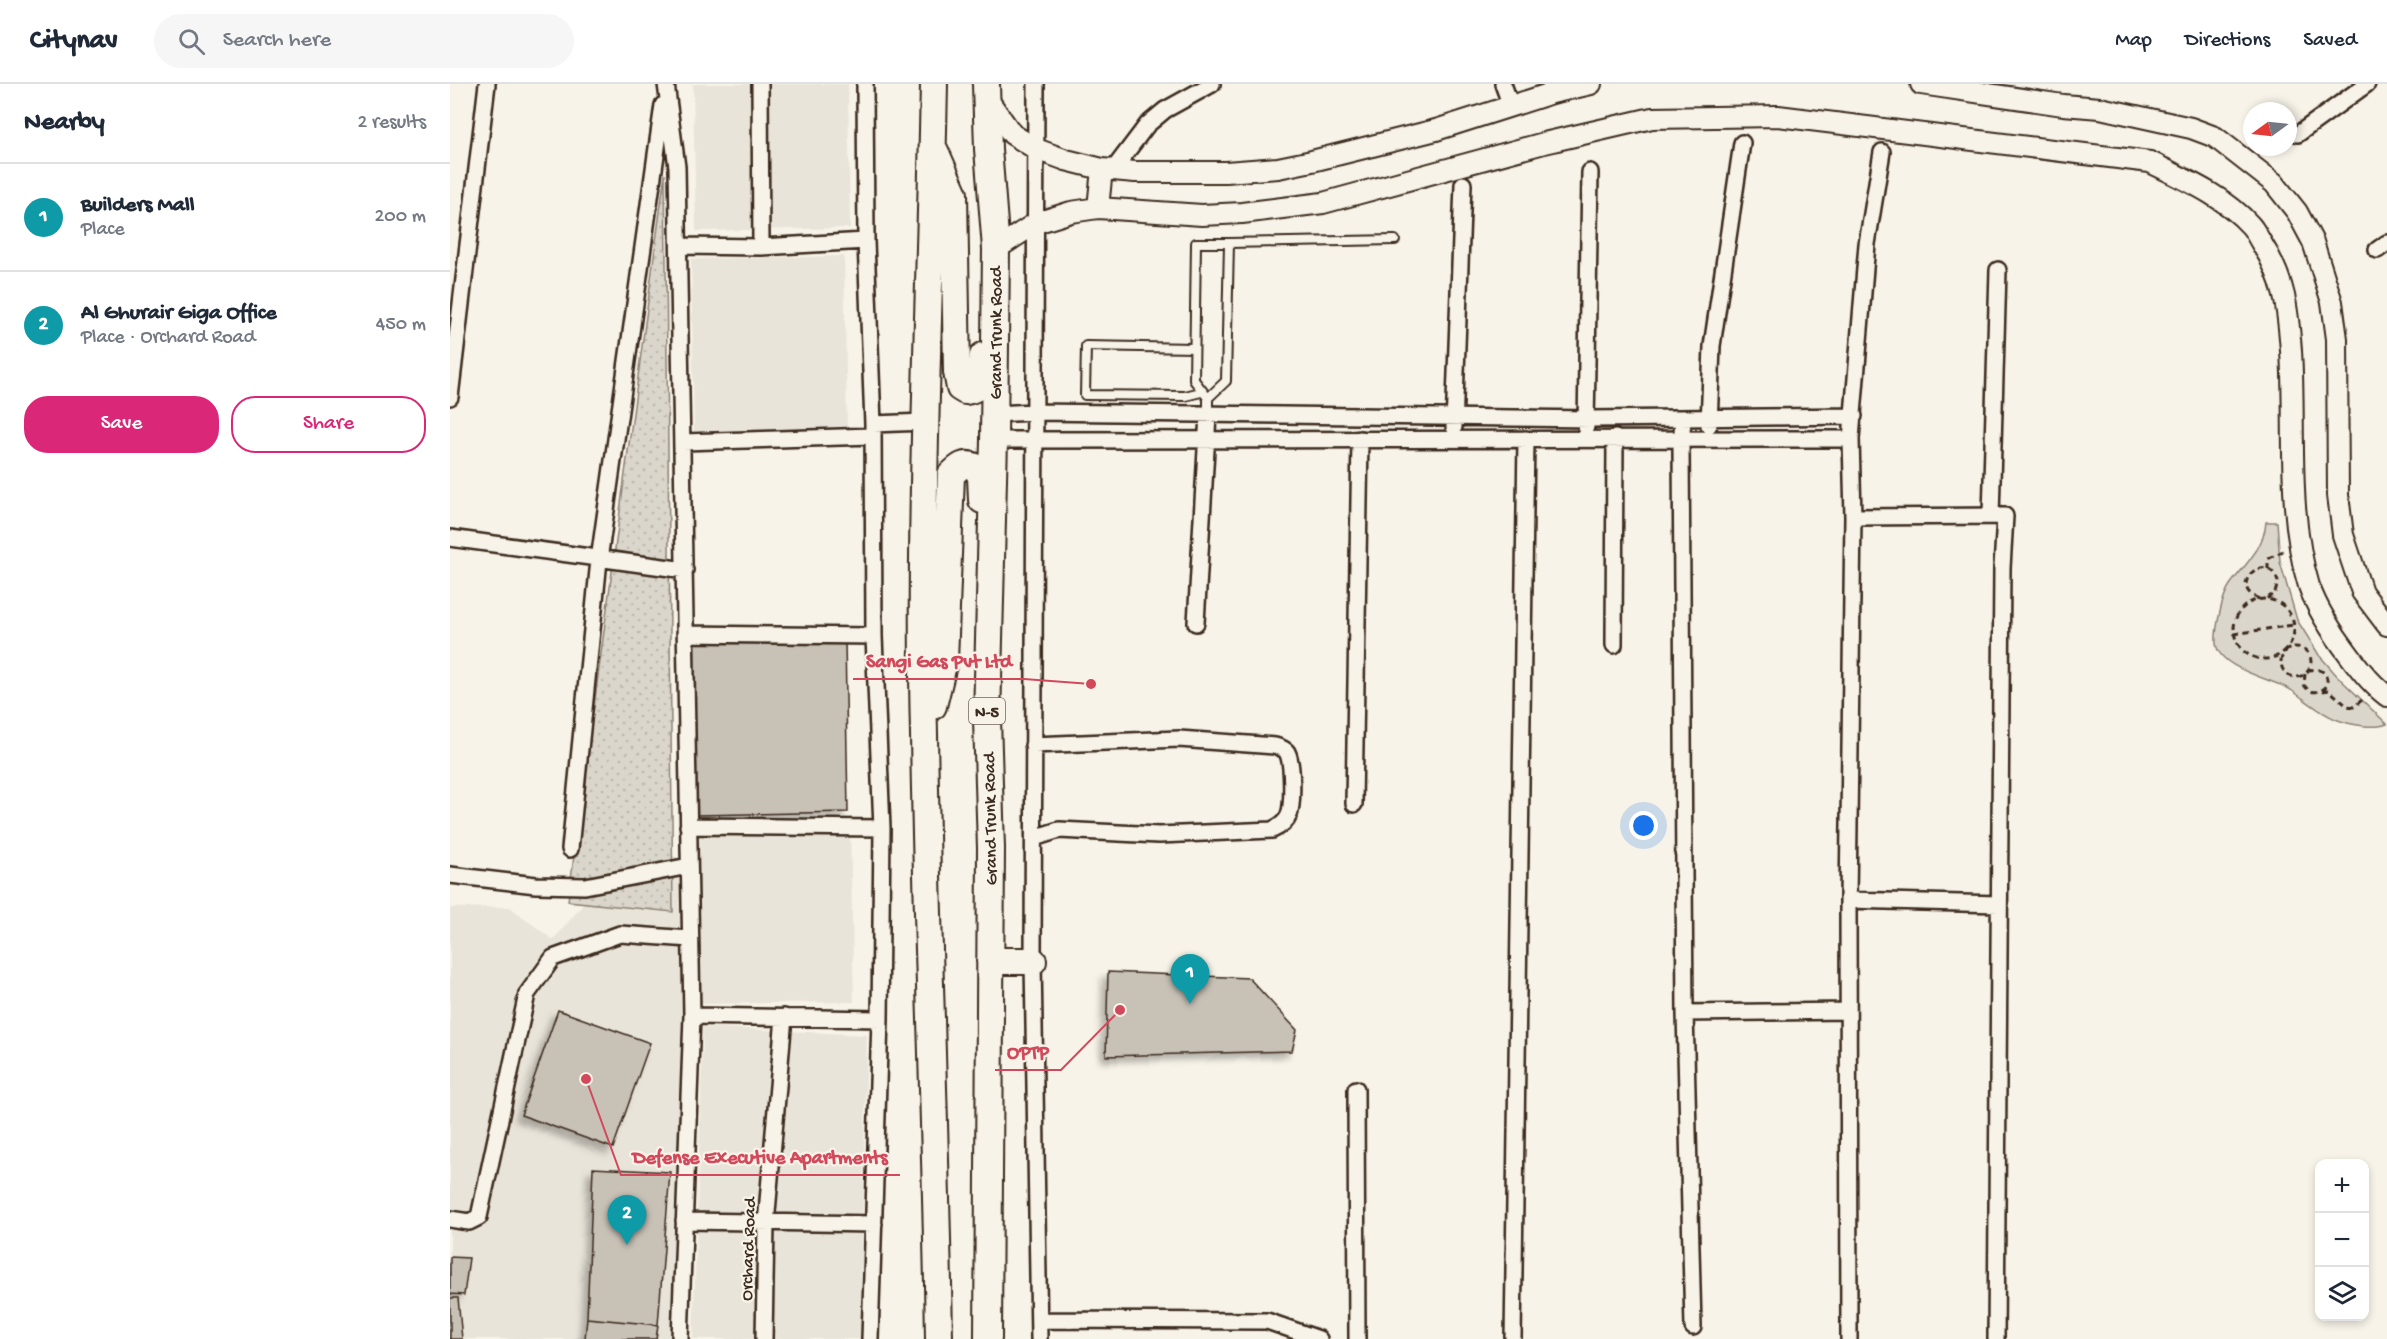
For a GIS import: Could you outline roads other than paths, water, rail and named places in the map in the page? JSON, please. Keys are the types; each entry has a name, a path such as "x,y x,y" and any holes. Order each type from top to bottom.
{"highway":[{"path":"934,84 925,422 924,731 939,1339"},
{"name":"Grand Trunk Road","path":"986,90 996,249 987,719 991,848 988,1339"},
{"path":"933,146 954,194 957,381 965,392 977,387 981,381 982,372 982,238 988,149"},
{"path":"924,731 934,705 944,661 951,475 960,465 969,464 976,466 981,477 976,651 987,719"},
{"path":"990,962 1033,961"}],"street":[{"path":"450,397 455,294 487,84"},
{"path":"760,84 762,247"},
{"path":"865,84 874,636 882,828 880,1019 870,1339"},
{"path":"1036,84 1033,961 1039,1339"},
{"path":"1098,208 1107,170 1147,125 1165,110 1212,84"},
{"path":"1503,84 1511,106"},
{"path":"986,90 1012,134 1036,149 1107,170 1188,172 1278,168 1436,130 1552,93 1592,84"},
{"path":"1921,84 2063,105 2100,108 2191,128 2215,137 2274,183 2297,212 2313,242 2332,302 2337,339 2338,495 2343,535 2362,592 2387,626"},
{"path":"2298,134 2367,84"},
{"path":"666,86 677,167 680,246 692,1016 680,1339"},
{"path":"570,849 599,560 666,86"},
{"path":"996,249 1036,223 1054,216 1098,208 1202,214 1242,213 1323,203 1544,143 1652,118 1778,116 2150,162 2201,188 2250,225 2280,276 2287,304 2290,346 2295,501 2301,547 2310,587 2336,639 2381,691"},
{"path":"1707,437 1710,417 1712,346 1742,143"},
{"path":"1849,1339 1848,900 1853,517 1851,439 1867,244 1882,152"},
{"path":"1586,439 1590,171"},
{"path":"1453,439 1463,184"},
{"path":"680,246 762,247 867,241"},
{"path":"1992,516 1998,270"},
{"path":"994,414 1034,412 1587,419 1854,416"},
{"path":"1196,623 1208,415"},
{"path":"1683,418 1685,1013 1693,1327"},
{"path":"683,442 872,430 925,422"},
{"path":"994,440 1682,437 1851,439"},
{"path":"1614,438 1614,645"},
{"path":"1354,804 1360,439"},
{"path":"1513,1339 1526,439"},
{"path":"1853,517 2005,516 2002,568 1996,1339"},
{"path":"450,538 685,570"},
{"path":"686,634 874,636"},
{"path":"1034,745 1179,739 1275,746 1282,747 1287,752 1291,766 1289,815 1282,826 1272,830 1159,835 1059,830 1034,838"},
{"path":"688,826 882,828"},
{"path":"450,875 536,885 585,886 689,866"},
{"path":"1848,900 1999,904"},
{"path":"450,1219 469,1222 479,1217 527,994 553,958 620,934 690,939"},
{"path":"1685,1013 1848,1011"},
{"path":"692,1016 880,1019"},
{"name":"Orchard Road","path":"764,1339 766,1224 784,1017"},
{"path":"1356,1089 1357,1339"},
{"path":"684,1221 874,1224"},
{"path":"1039,1320 1267,1320 1319,1339"}],"lane":[{"path":"1208,398 1201,392 1194,380 1196,243 1395,240"},
{"path":"1208,415 1208,398 1226,381 1229,243"},
{"path":"1194,348 1086,346 1085,395 1185,396 1201,392"}],"place":[{"name":"Sangi Gas Pvt Ltd","path":"1091,684"},
{"name":"Builders Mall","path":"1190,1004"},
{"name":"OPTP","path":"1120,1010"},
{"name":"Defense Executive Apartments","path":"586,1079"},
{"name":"Al Ghurair Giga Office","path":"627,1245"}]}
